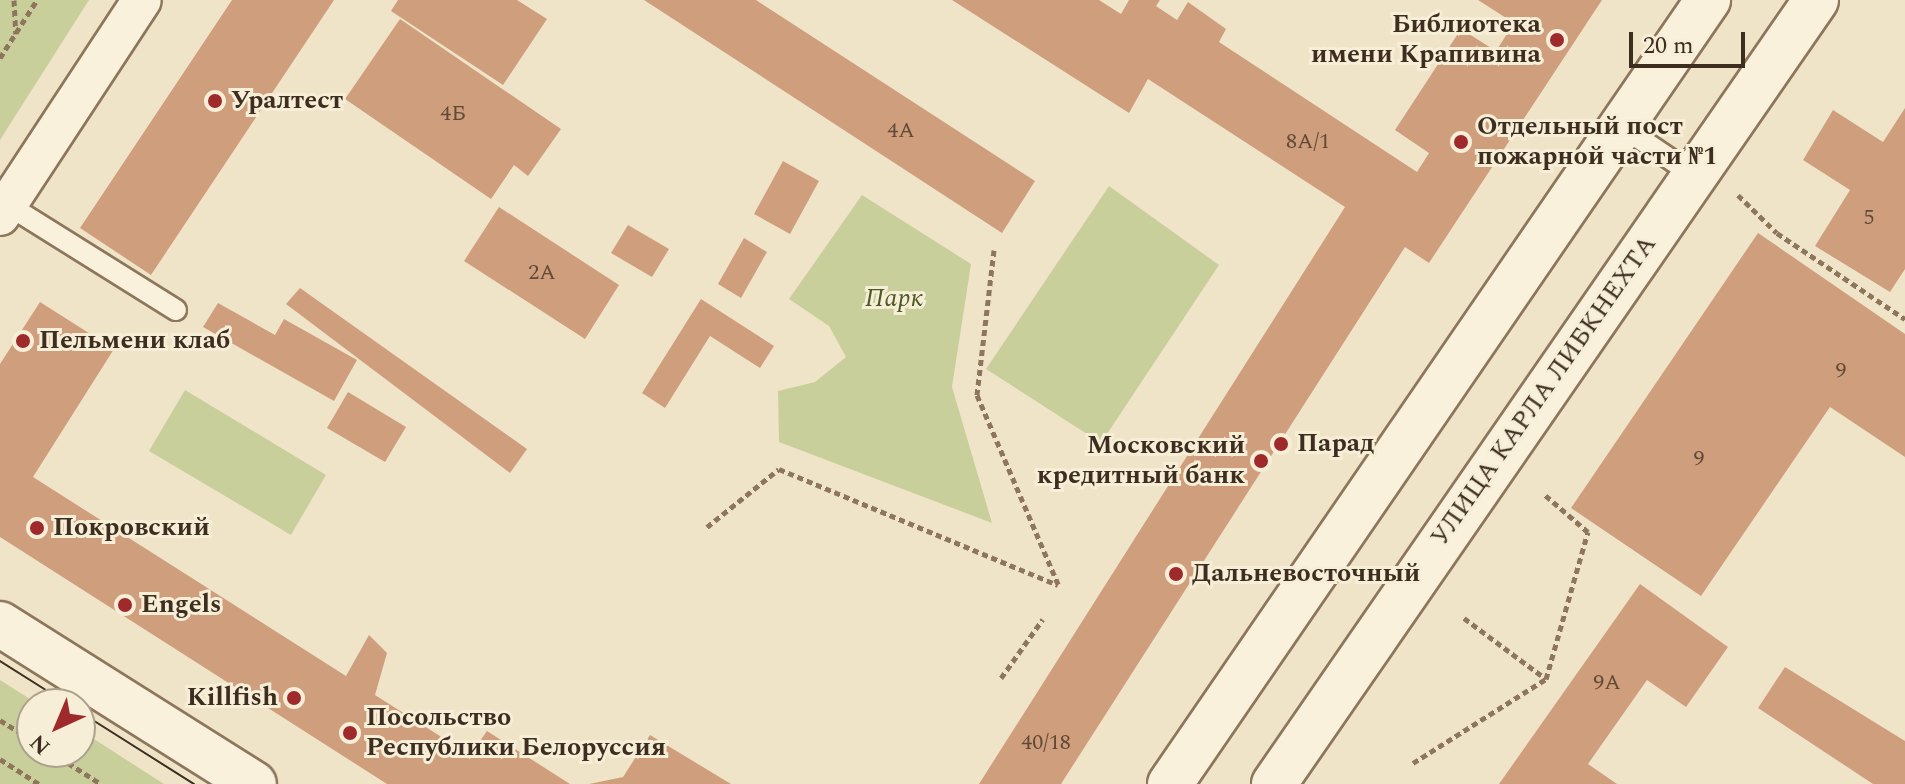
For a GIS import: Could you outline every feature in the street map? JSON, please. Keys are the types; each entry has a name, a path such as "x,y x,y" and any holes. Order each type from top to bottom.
{"main road":[{"path":"1170,784 1708,0"},
{"name":"УЛИЦА КАРЛА ЛИБКНЕХТА","path":"1274,784 1816,0"},
{"path":"0,624 254,784"}],"street":[{"path":"4,210 142,0"}],"lane":[{"path":"1621,126 1695,176"},
{"path":"4,210 176,310"}],"path":[{"path":"14,0 16,34"},
{"path":"0,58 37,0"},
{"path":"1738,195 1777,233 1905,319"},
{"path":"707,527 779,469 1058,585 977,395 994,250"},
{"path":"1413,763 1546,679 1588,532 1544,494"},
{"path":"1464,618 1546,679"},
{"path":"1001,678 1043,619"},
{"path":"0,759 39,784"},
{"path":"76,768 101,784"}],"green space":[{"path":"0,0 89,0 0,140"},
{"path":"1109,186 1219,265 1101,443 986,369"},
{"name":"Парк","path":"862,195 971,264 952,387 992,523 779,442 778,391 815,382 846,357 829,326 789,299"},
{"path":"185,390 326,475 291,535 149,451"},
{"path":"0,680 16,690 16,768 96,768 96,740 164,784 0,784"}],"building":[{"name":"Уралтест","path":"232,0 334,0 151,275 80,228"},
{"path":"398,0 517,0 547,19 503,85 391,11"},
{"path":"644,0 756,0 1035,181 1002,233"},
{"path":"952,0 1099,0 1121,14 1129,0 1160,0 1156,6 1177,20 1188,2 1226,29 1219,42 1417,172 1429,153 1395,130 1461,29 1496,51 1514,23 1478,0 1602,0 1429,263 1405,247 1061,784 979,784 1345,207 1148,79 1129,113"},
{"path":"400,19 561,129 528,176 514,165 491,199 345,99"},
{"path":"1905,108 1905,269 1890,292 1815,246 1850,190 1803,160 1833,110 1883,142"},
{"path":"783,161 819,181 790,234 754,214"},
{"path":"499,207 619,285 585,339 464,261"},
{"path":"628,225 669,249 652,277 611,253"},
{"path":"1758,233 1905,334 1905,457 1830,407 1701,596 1571,508"},
{"path":"744,238 767,252 741,298 718,284"},
{"path":"300,288 527,449 510,473 286,304"},
{"path":"701,299 774,346 760,368 710,336 665,408 642,393"},
{"path":"40,302 114,349 33,477 346,676 369,635 387,653 375,695 470,755 487,731 570,784 387,784 0,537 0,364"},
{"path":"218,303 275,335 284,319 357,360 334,401 203,327"},
{"path":"348,392 406,427 385,462 327,428"},
{"path":"1640,584 1728,647 1686,707 1647,680 1588,764 1617,784 1499,784"},
{"path":"1785,667 1905,741 1905,784 1873,784 1758,708"},
{"path":"650,735 731,784 589,784 623,777"}],"tram line":[{"path":"0,661 43,688"},
{"path":"96,722 194,784"}],"place":[{"name":"Библиотека имени Крапивина","path":"1557,40"},
{"name":"Уралтест","path":"215,101"},
{"name":"Отдельный пост пожарной части №1","path":"1461,142"},
{"name":"Пельмени клаб","path":"23,341"},
{"name":"Парад","path":"1281,444"},
{"name":"Московский кредитный банк","path":"1261,461"},
{"name":"Покровский","path":"37,528"},
{"name":"Дальневосточный","path":"1176,574"},
{"name":"Engels","path":"125,605"},
{"name":"Killfish","path":"294,698"},
{"name":"Посольство Республики Белоруссия","path":"350,733"}]}
